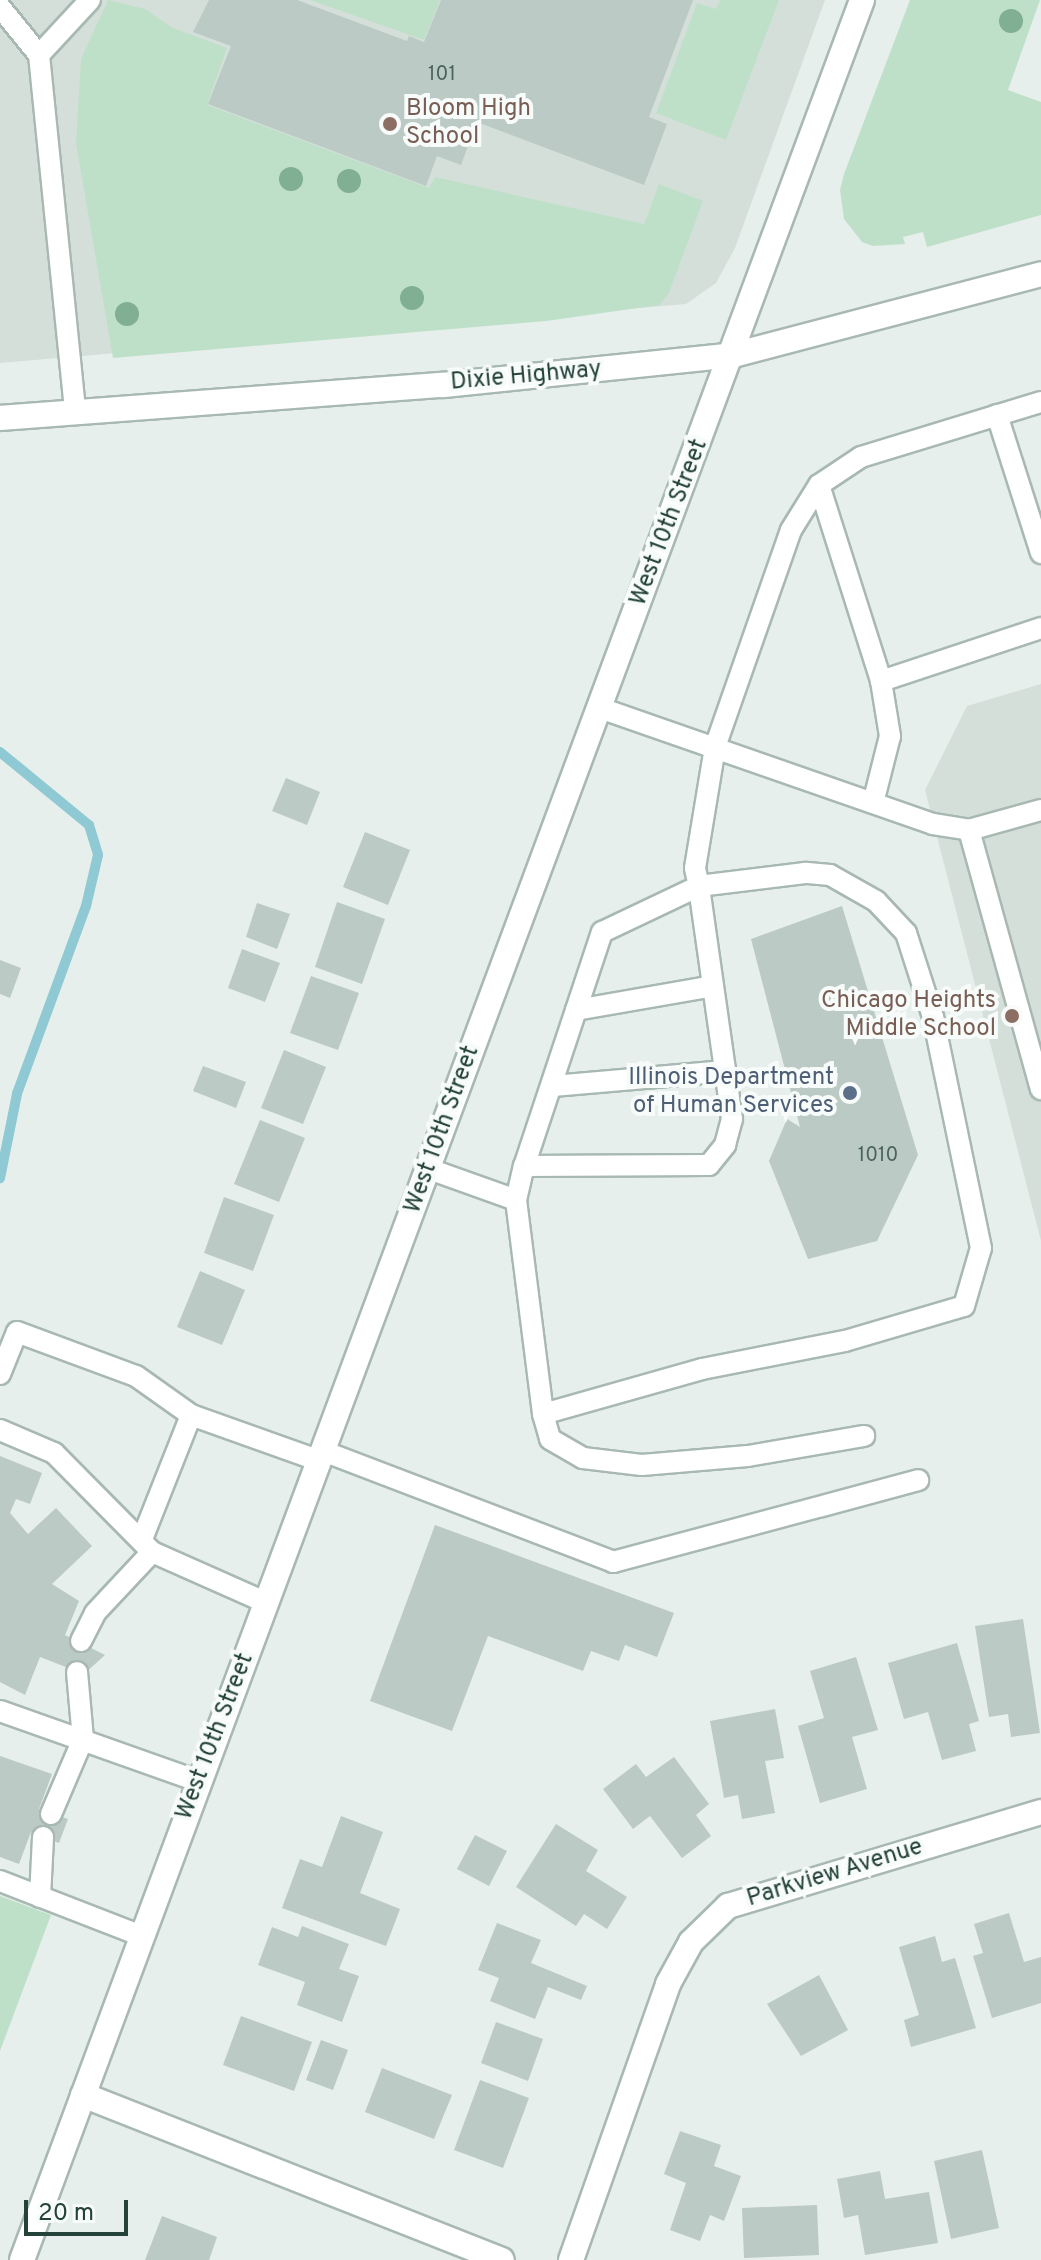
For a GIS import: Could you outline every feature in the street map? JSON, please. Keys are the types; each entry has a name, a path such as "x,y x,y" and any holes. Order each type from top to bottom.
{"street":[{"name":"West 10th Street","path":"22,2260 733,355 862,0"},
{"name":"Dixie Highway","path":"0,418 444,385 733,355 1041,274"},
{"name":"Parkview Avenue","path":"571,2260 668,1984 691,1942 728,1906 1041,1812"},
{"path":"83,2095 502,2260"}],"lane":[{"path":"39,55 90,0"},
{"path":"0,7 39,55 75,411"},
{"path":"524,1166 709,1165 725,1145 732,1119 695,868 715,747 791,530 819,485 861,457 1041,402"},
{"path":"997,415 1041,553"},
{"path":"819,485 881,681 890,736 873,803"},
{"path":"881,681 1041,628"},
{"path":"600,708 873,803 969,830 1041,810"},
{"path":"969,830 1041,1089"},
{"path":"543,1414 702,1369 845,1341 964,1306 981,1248 933,1017 906,933 876,901 830,875 805,873 699,886 602,932 524,1166 516,1200 543,1414 550,1439 583,1458 642,1465 748,1456 864,1436"},
{"path":"576,1010 713,986"},
{"path":"553,1086 725,1071"},
{"path":"429,1169 516,1200"},
{"path":"0,1374 17,1332 136,1376 191,1415 322,1456 613,1562 918,1480"},
{"path":"81,1641 95,1613 147,1546 191,1415"},
{"path":"0,1430 54,1453 147,1546 267,1603"},
{"path":"51,1814 83,1739 77,1672"},
{"path":"0,1711 200,1782"},
{"path":"40,1897 43,1837"},
{"path":"0,1881 142,1936"}],"shaded area":[{"name":"Bloom High School","path":"0,0 825,0 735,248 716,283 686,304 0,363"},
{"name":"Chicago Heights Middle School","path":"1041,684 1041,1241 925,790 967,706"}],"green space":[{"path":"108,0 145,9 173,28 227,48 207,105 429,188 435,177 644,224 659,184 703,201 669,293 659,305 546,321 113,358 76,143 81,59"},
{"path":"310,0 440,0 424,40"},
{"path":"720,0 779,0 726,140 656,113 697,3 716,9"},
{"path":"910,0 1040,0 1008,90 1041,102 1041,215 927,247 923,232 903,237 905,244 873,246 862,242 844,219 840,190 844,174"},
{"path":"0,1896 51,1915 0,2051"}],"building":[{"path":"209,0 297,0 407,41 409,36 424,42 441,0 693,0 649,117 667,124 644,185 477,122 461,165 437,156 426,186 208,104 231,46 193,32"},
{"path":"286,778 320,792 307,825 272,811"},
{"path":"365,832 410,850 388,905 343,887"},
{"path":"337,902 385,919 362,984 315,967"},
{"path":"257,903 290,914 277,949 246,937"},
{"path":"842,906 918,1155 877,1241 808,1259 769,1161 787,1119 800,1127 751,939"},
{"path":"242,949 280,963 265,1002 228,988"},
{"path":"0,960 21,968 10,998 0,994"},
{"path":"311,976 359,993 338,1050 290,1033"},
{"path":"284,1050 326,1067 303,1124 261,1108"},
{"path":"203,1066 246,1082 236,1108 193,1091"},
{"path":"260,1120 305,1138 279,1202 234,1184"},
{"path":"224,1197 274,1215 253,1271 204,1253"},
{"path":"200,1271 245,1290 222,1345 177,1327"},
{"path":"0,1456 42,1473 30,1504 16,1499 10,1513 28,1534 56,1508 92,1546 52,1584 79,1601 65,1635 105,1655 84,1674 40,1657 25,1695 0,1682"},
{"path":"435,1525 674,1613 657,1657 625,1645 619,1661 591,1651 583,1671 488,1636 452,1731 370,1701"},
{"path":"1023,1619 1040,1733 1011,1737 1008,1714 989,1717 975,1626"},
{"path":"957,1643 979,1721 969,1724 976,1751 942,1760 928,1712 904,1719 888,1663"},
{"path":"856,1657 878,1730 852,1737 867,1789 820,1803 798,1726 824,1718 810,1671"},
{"path":"775,1709 784,1758 765,1761 775,1813 742,1819 738,1795 724,1798 710,1721"},
{"path":"0,1756 52,1774 39,1809 68,1819 59,1843 31,1832 19,1864 0,1857"},
{"path":"674,1757 709,1804 696,1815 711,1836 682,1858 650,1816 633,1829 603,1789 636,1764 646,1777"},
{"path":"341,1816 383,1832 360,1893 400,1909 386,1946 282,1908 300,1859 322,1867"},
{"path":"556,1824 598,1850 586,1871 627,1897 607,1929 584,1914 576,1926 516,1887"},
{"path":"475,1835 507,1851 489,1886 457,1869"},
{"path":"1009,1913 1024,1962 1041,1957 1041,2003 992,2018 973,1956 983,1953 974,1924"},
{"path":"497,1923 541,1940 531,1963 587,1986 581,2000 548,1987 535,2019 490,2001 499,1978 478,1970"},
{"path":"302,1926 349,1944 339,1969 359,1976 342,2022 297,2005 305,1982 258,1965 272,1927 298,1937"},
{"path":"935,1936 942,1962 955,1958 976,2028 911,2047 904,2020 919,2015 899,1947"},
{"path":"819,1975 848,2030 801,2056 767,2004"},
{"path":"241,2016 312,2042 294,2091 223,2065"},
{"path":"496,2022 543,2039 528,2081 481,2063"},
{"path":"321,2040 348,2050 333,2090 306,2080"},
{"path":"382,2068 452,2095 434,2139 365,2112"},
{"path":"480,2080 529,2098 503,2168 454,2150"},
{"path":"680,2131 721,2145 714,2166 741,2176 724,2221 710,2215 700,2241 670,2230 686,2183 664,2174"},
{"path":"982,2150 999,2228 951,2239 934,2161"},
{"path":"880,2171 885,2199 929,2192 938,2243 865,2255 858,2215 844,2218 837,2179"},
{"path":"817,2205 819,2255 744,2258 742,2208"},
{"path":"162,2216 217,2237 209,2260 145,2260"}],"waterway":[{"path":"0,752 89,825 98,855 86,906 17,1094 0,1178"}],"place":[{"name":"Bloom High School","path":"390,124"},
{"name":"Chicago Heights Middle School","path":"1012,1016"},
{"name":"Illinois Department of Human Services","path":"850,1093"}]}
